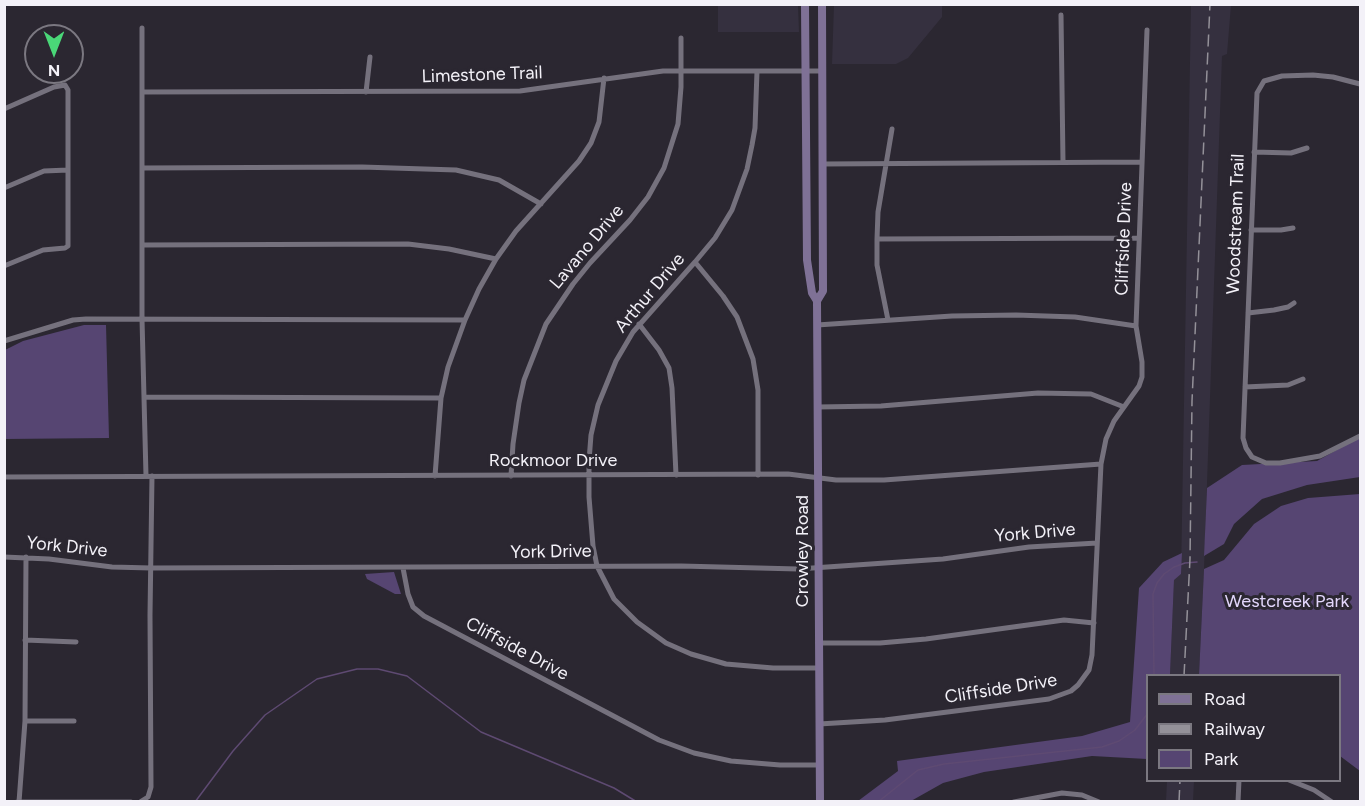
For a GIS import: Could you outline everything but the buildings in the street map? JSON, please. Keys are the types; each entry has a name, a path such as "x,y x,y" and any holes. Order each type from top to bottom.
{"main road":[{"name":"Crowley Road","path":"805,4 807,260 812,293 818,301"},
{"name":"Crowley Road","path":"820,801 818,301 823,291 822,4"}],"street":[{"path":"1061,15 1063,162"},
{"path":"141,801 148,797 151,787 149,476 142,319 142,28"},
{"name":"Cliffside Drive","path":"819,724 971,711 1058,697 1078,685 1089,670 1094,623 1101,464 1107,433 1139,386 1142,377 1136,326 1147,30"},
{"name":"Lavano Drive","path":"511,476 519,403 524,380 540,338 553,312 573,284 648,197 664,168 674,139 679,111 681,38"},
{"path":"366,92 370,57"},
{"name":"Limestone Trail","path":"142,92 520,91 604,78 681,70 822,71"},
{"name":"Arthur Drive","path":"757,71 755,128 747,169 732,210 715,238 639,324 616,361 598,405 591,435 589,476 593,546 597,567 614,599 649,632 680,650 726,664 760,668 819,668"},
{"name":"Woodstream Trail","path":"1359,84 1333,77 1282,76 1264,81 1256,99 1243,438 1248,452 1262,462 1280,463 1328,453 1360,436"},
{"path":"1359,84 1360,76"},
{"path":"435,476 441,398 448,367 465,320 496,259 516,231 579,161 591,143 599,123 604,78"},
{"path":"4,109 54,87 65,86 68,90 68,246 43,250 4,266"},
{"path":"888,320 877,266 876,239 878,212 892,129"},
{"path":"1254,152 1292,153 1307,148"},
{"path":"823,164 1142,162"},
{"path":"142,168 362,167 456,170 499,180 541,204"},
{"path":"4,188 44,171 68,170"},
{"path":"1251,230 1293,228"},
{"path":"876,239 1139,238"},
{"path":"142,244 408,244 449,249 496,259"},
{"path":"695,262 737,317 753,359 758,390 758,475"},
{"path":"1248,313 1288,307 1294,303"},
{"path":"818,325 952,316 1040,315 1075,317 1136,326"},
{"path":"4,341 73,320 465,320"},
{"path":"639,324 659,350 669,368 676,475"},
{"path":"1245,387 1288,385 1304,379"},
{"path":"818,407 881,406 1038,393 1091,394 1124,407"},
{"path":"144,397 441,398"},
{"name":"Rockmoor Drive","path":"4,477 758,475 818,477 836,480 884,480 1101,464"},
{"name":"York Drive","path":"4,557 26,557 112,567 150,568 798,568 907,562 1029,547 1097,543"},
{"path":"26,557 25,721 18,801 131,801"},
{"name":"Cliffside Drive","path":"403,568 413,607 424,616 658,740 694,753 731,761 820,765"},
{"path":"818,643 880,643 926,639 1064,620 1094,623"},
{"path":"25,640 76,642"},
{"path":"25,721 74,721"},
{"path":"1238,801 1239,782"},
{"path":"1293,782 1314,790 1332,801"},
{"path":"1014,801 1037,800 1062,793 1082,795 1098,801"}],"shaded area":[{"path":"718,5 798,5 799,32 718,32"},
{"path":"834,5 942,5 942,17 908,58 896,64 832,64"},
{"path":"1191,5 1231,5 1227,54 1222,56 1199,674 1170,674 1174,579 1181,574"},
{"path":"1167,782 1194,782 1193,801 1166,801"}],"green space":[{"path":"84,325 106,325 109,438 5,439 5,350 23,341"},
{"path":"1360,437 1360,477 1307,485 1262,499 1234,524 1224,544 1204,556 1207,488 1242,465 1317,461"},
{"name":"Westcreek Park","path":"1360,494 1360,771 1341,757 1341,674 1199,674 1204,569 1224,560 1254,524 1281,506 1308,498"},
{"path":"1182,553 1181,574 1174,580 1170,674 1146,674 1146,759 1092,756 984,772 943,783 911,801 858,801 898,771 897,761 1082,736 1130,722 1139,588 1163,562"},
{"path":"394,572 401,594 395,594 367,579 365,574"}],"waterway":[{"path":"1154,674 1153,594 1157,583 1174,567 1197,562"},
{"path":"195,802 233,751 265,715 317,679 357,669 378,669 407,676 481,732 614,788 637,802"},
{"path":"878,802 918,770 944,764 1102,747 1119,741 1135,730 1146,716"}],"railway":[{"path":"1184,674 1190,559 1192,401 1210,4"},
{"path":"1179,802 1180,782"}]}
